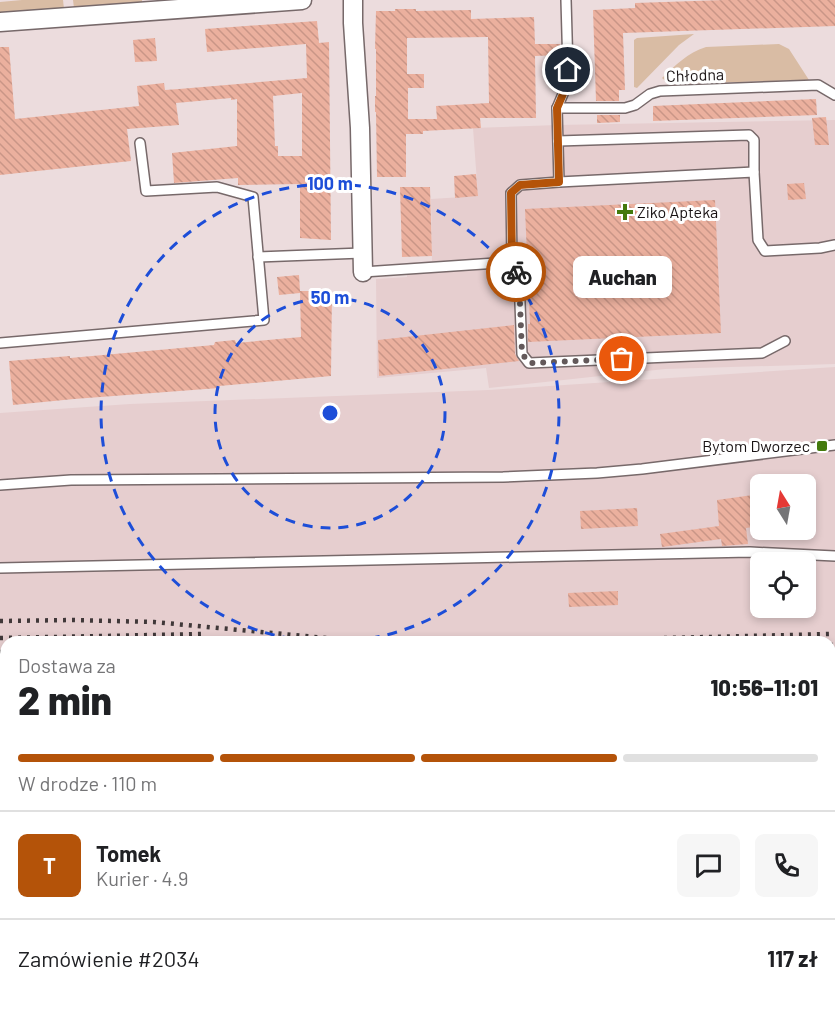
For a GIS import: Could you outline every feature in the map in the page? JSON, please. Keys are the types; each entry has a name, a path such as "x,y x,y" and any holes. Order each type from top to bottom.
{"street":[{"path":"0,22 302,0"},
{"path":"353,0 360,129 363,272"}],"lane":[{"path":"559,182 557,108 563,94 568,70 566,0"},
{"name":"Chłodna","path":"557,108 625,108 660,91 818,85 835,95"},
{"path":"558,141 749,135 754,140 758,240 765,251 835,245"},
{"path":"0,343 264,320 253,197 217,187 146,191 140,143"},
{"path":"754,172 520,185 511,193 512,262 519,278 522,354 530,363 762,353 785,341"},
{"path":"258,256 362,253"},
{"path":"363,272 512,262"},
{"path":"0,484 71,480 503,477 642,469 835,445"},
{"path":"0,568 738,552 835,556"}],"shaded area":[{"path":"835,120 835,364 665,369 489,388 486,368 377,378 376,279 407,277 407,263 432,261 431,199 478,196 473,128"},
{"path":"835,367 835,636 0,636 0,413 130,404 489,390"}],"green space":[{"path":"63,0 64,9 0,14 0,2"},
{"path":"73,0 142,0 142,3 74,8"},
{"path":"694,34 679,45 637,88 634,87 634,40"},
{"path":"779,44 789,49 809,80 669,84 662,78 687,56 706,47"}],"building":[{"path":"835,0 835,26 623,33 625,90 619,90 619,101 596,101 593,10 635,8 635,3"},
{"path":"395,9 471,10 471,19 534,17 535,44 560,44 561,55 535,56 536,118 480,118 481,128 406,134 406,177 377,177 376,11 395,11","holes":["488,37 489,103 436,106 437,119 408,119 408,88 424,88 424,74 407,74 407,38"]},
{"path":"317,21 319,43 329,42 331,240 300,238 300,184 238,185 238,178 174,183 172,153 237,146 237,99 176,103 179,125 127,129 131,161 0,175 0,47 9,47 15,119 139,106 137,86 164,83 165,90 307,78 306,44 207,52 205,29","holes":["302,93 302,156 278,156 278,146 275,146 273,96"]},
{"path":"155,38 157,61 135,62 133,40"},
{"path":"816,99 817,115 653,121 653,106"},
{"path":"597,115 620,115 620,122 597,123"},
{"path":"826,117 829,145 815,145 812,118"},
{"path":"476,174 478,196 455,198 454,176"},
{"path":"804,183 806,199 788,200 787,184"},
{"path":"400,187 430,187 432,256 402,257"},
{"path":"715,200 721,333 528,342 528,324 530,324 525,209"},
{"path":"299,275 300,291 332,291 331,376 13,405 9,361 214,345 215,342 235,340 236,343 301,337 300,293 279,295 277,277"},
{"path":"514,325 515,354 519,361 379,376 378,340"},
{"path":"750,495 750,527 746,528 748,544 722,546 721,539 662,547 660,534 719,526 717,500"},
{"path":"637,508 638,526 581,529 580,511"},
{"path":"618,591 618,605 569,607 568,593"}],"railway":[{"path":"0,621 154,622 304,636"},
{"path":"102,636 204,634"},
{"path":"749,636 831,634"}],"way so far":[{"path":"516,272 519,278 522,354 530,363 622,359"}],"place":[{"name":"Ziko Apteka","path":"625,212"},
{"name":"Auchan","path":"622,359"},
{"name":"Bytom Dworzec","path":"822,446"}],"route":[{"path":"516,272 512,262 511,193 520,185 559,182 557,108 563,94 568,70"}]}
